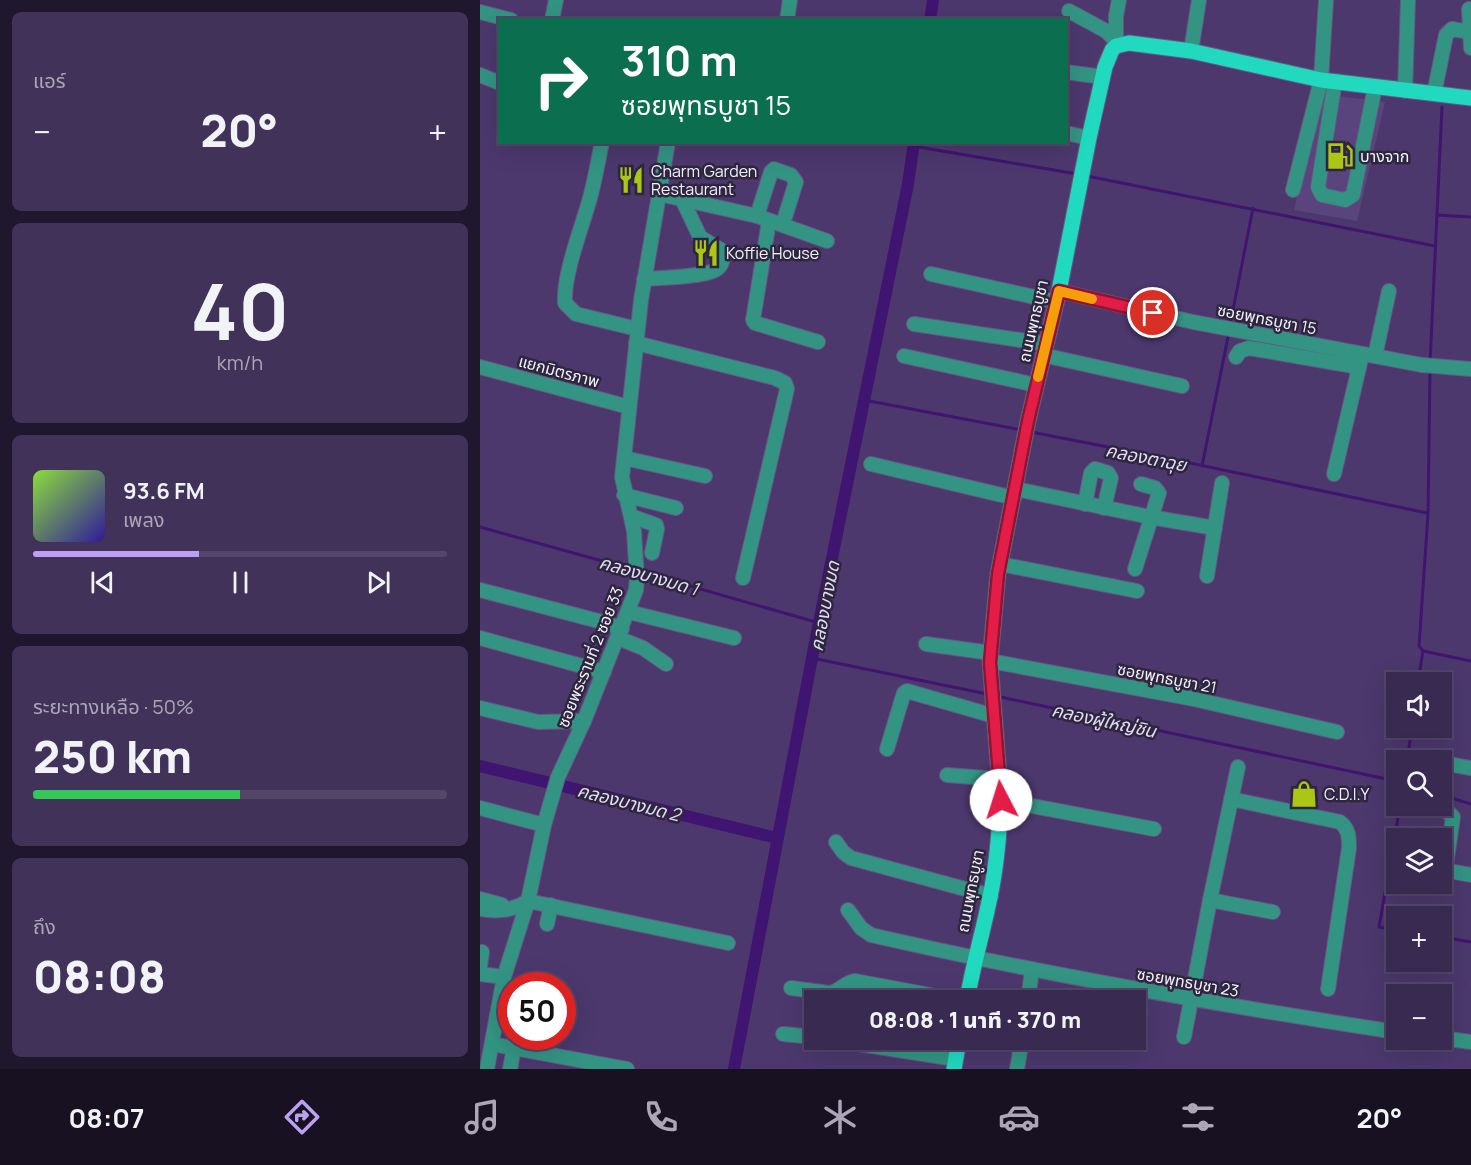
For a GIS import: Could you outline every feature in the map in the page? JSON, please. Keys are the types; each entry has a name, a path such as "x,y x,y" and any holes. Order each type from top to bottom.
{"main road":[{"path":"1116,44 1129,43 1191,51 1328,81 1471,98"},
{"name":"ถนนพุทธบูชา","path":"969,990 974,959 991,896 998,843 1001,800 990,657 1000,564 1024,439 1058,296 1089,138 1105,67 1116,44"}],"street":[{"path":"552,18 556,0"},
{"path":"787,18 790,0"},
{"path":"1116,44 1116,16 1119,0"},
{"path":"1191,51 1199,0"},
{"path":"1326,0 1328,81 1318,187 1322,195 1345,200 1353,195 1375,87"},
{"path":"1405,91 1408,0"},
{"path":"1469,9 1471,48"},
{"path":"1070,11 1106,31 1116,44"},
{"path":"480,12 503,18"},
{"path":"1434,94 1446,35 1452,30 1470,32"},
{"path":"1068,72 1103,77"},
{"path":"480,75 498,82"},
{"path":"1293,189 1328,81"},
{"path":"1068,134 1089,138"},
{"path":"602,144 591,195 572,259 565,303 576,314 636,336 776,378 785,383 787,389 742,578"},
{"name":"ซอยพระรามที่ 2 ซอย 33","path":"506,972 528,901 544,825 558,777 584,721 636,591 631,516 624,495 622,477 636,336 668,144"},
{"path":"785,217 796,182 791,175 774,169 771,172 763,219 753,320 756,323 818,342"},
{"path":"659,194 763,219 827,241"},
{"path":"644,279 714,272 723,259 721,250 700,237 682,199"},
{"name":"ซอยพุทธบูชา 15","path":"931,274 1193,322 1365,359 1471,369"},
{"path":"1334,474 1365,359 1389,291"},
{"path":"914,324 1044,350 1182,386"},
{"path":"1236,357 1240,351 1249,348 1365,359"},
{"path":"904,356 1036,385"},
{"name":"แยกมิตรภาพ","path":"481,370 629,407"},
{"path":"624,458 705,476"},
{"path":"871,464 1015,493 1215,528"},
{"path":"1085,504 1092,471 1095,469 1108,473 1111,478 1104,508"},
{"path":"1207,576 1222,483"},
{"path":"1135,569 1158,490 1141,484"},
{"path":"624,495 676,508"},
{"path":"631,516 656,525 652,553"},
{"path":"1000,564 1137,591"},
{"path":"480,590 606,623 666,664"},
{"path":"628,612 734,638"},
{"path":"480,638 604,672"},
{"name":"ซอยพุทธบูชา 21","path":"926,644 1194,699 1338,732"},
{"path":"887,749 904,693 907,691 994,711"},
{"path":"480,708 538,722 584,721"},
{"path":"1452,765 1471,768"},
{"path":"1184,1037 1238,767"},
{"path":"947,775 999,779"},
{"path":"1001,800 1154,829"},
{"path":"1231,800 1340,822 1346,826 1349,834 1349,848 1328,989"},
{"path":"480,808 544,825"},
{"path":"1452,816 1446,865 1449,871 1471,875"},
{"path":"837,842 843,852 851,858 991,896"},
{"path":"480,899 510,909"},
{"path":"1210,900 1274,912"},
{"path":"480,909 496,911 510,909 519,907 528,901 728,943"},
{"path":"547,924 551,905"},
{"name":"ซอยพุทธบูชา 23","path":"848,910 861,928 871,935 974,959 1190,1000 1386,1030"},
{"path":"1029,990 1032,970"},
{"path":"480,974 498,976"},
{"path":"837,990 849,981 855,981 893,990"},
{"path":"791,988 806,990"},
{"name":"ซอยพระรามที่ 2 ซอย 33","path":"487,1069 498,1010"},
{"path":"783,1034 804,1036"},
{"path":"1452,1039 1471,1042"},
{"path":"492,1044 498,1045"},
{"path":"510,1069 514,1050"},
{"path":"525,1050 627,1069"},
{"path":"884,1050 955,1064"},
{"path":"1017,1069 1020,1050"}],"shaded area":[{"name":"บางจาก","path":"1322,94 1385,102 1357,221 1294,210"}],"waterway":[{"name":"คลองบางมด","path":"930,18 933,0"},
{"path":"1430,363 1442,107"},
{"name":"คลองบางมด","path":"734,1069 816,637 908,184 914,144"},
{"path":"913,146 1077,174"},
{"path":"1087,176 1435,246"},
{"path":"1230,325 1253,208"},
{"path":"1437,215 1471,217"},
{"path":"1202,466 1229,332"},
{"path":"1430,369 1428,514 1419,646 1423,651 1471,661"},
{"name":"คลองตาฉุย","path":"864,400 1022,430"},
{"name":"คลองตาฉุย","path":"1031,432 1427,513"},
{"name":"คลองบางมด 1","path":"480,527 631,569"},
{"name":"คลองบางมด 1","path":"641,572 819,623"},
{"path":"1420,672 1423,651"},
{"name":"คลองผู้ใหญ่ชิน","path":"812,658 987,694"},
{"name":"คลองผู้ใหญ่ชิน","path":"996,696 1386,779"},
{"path":"1409,750 1410,738"},
{"name":"คลองบางมด 2","path":"480,766 777,838"},
{"name":"คลองผู้ใหญ่ชิน","path":"1452,798 1471,804"},
{"path":"1386,928 1379,927 1398,816"},
{"path":"1452,939 1471,942"}],"slow traffic":[{"path":"1038,377 1059,291 1092,299"}],"place":[{"name":"บางจาก","path":"1340,156"},
{"name":"Charm Garden Restaurant","path":"631,180"},
{"name":"Koffie House","path":"706,253"},
{"name":"C.D.I.Y","path":"1304,794"}],"route":[{"path":"1001,800 990,662 998,574 1024,439 1059,291 1153,313"}]}
